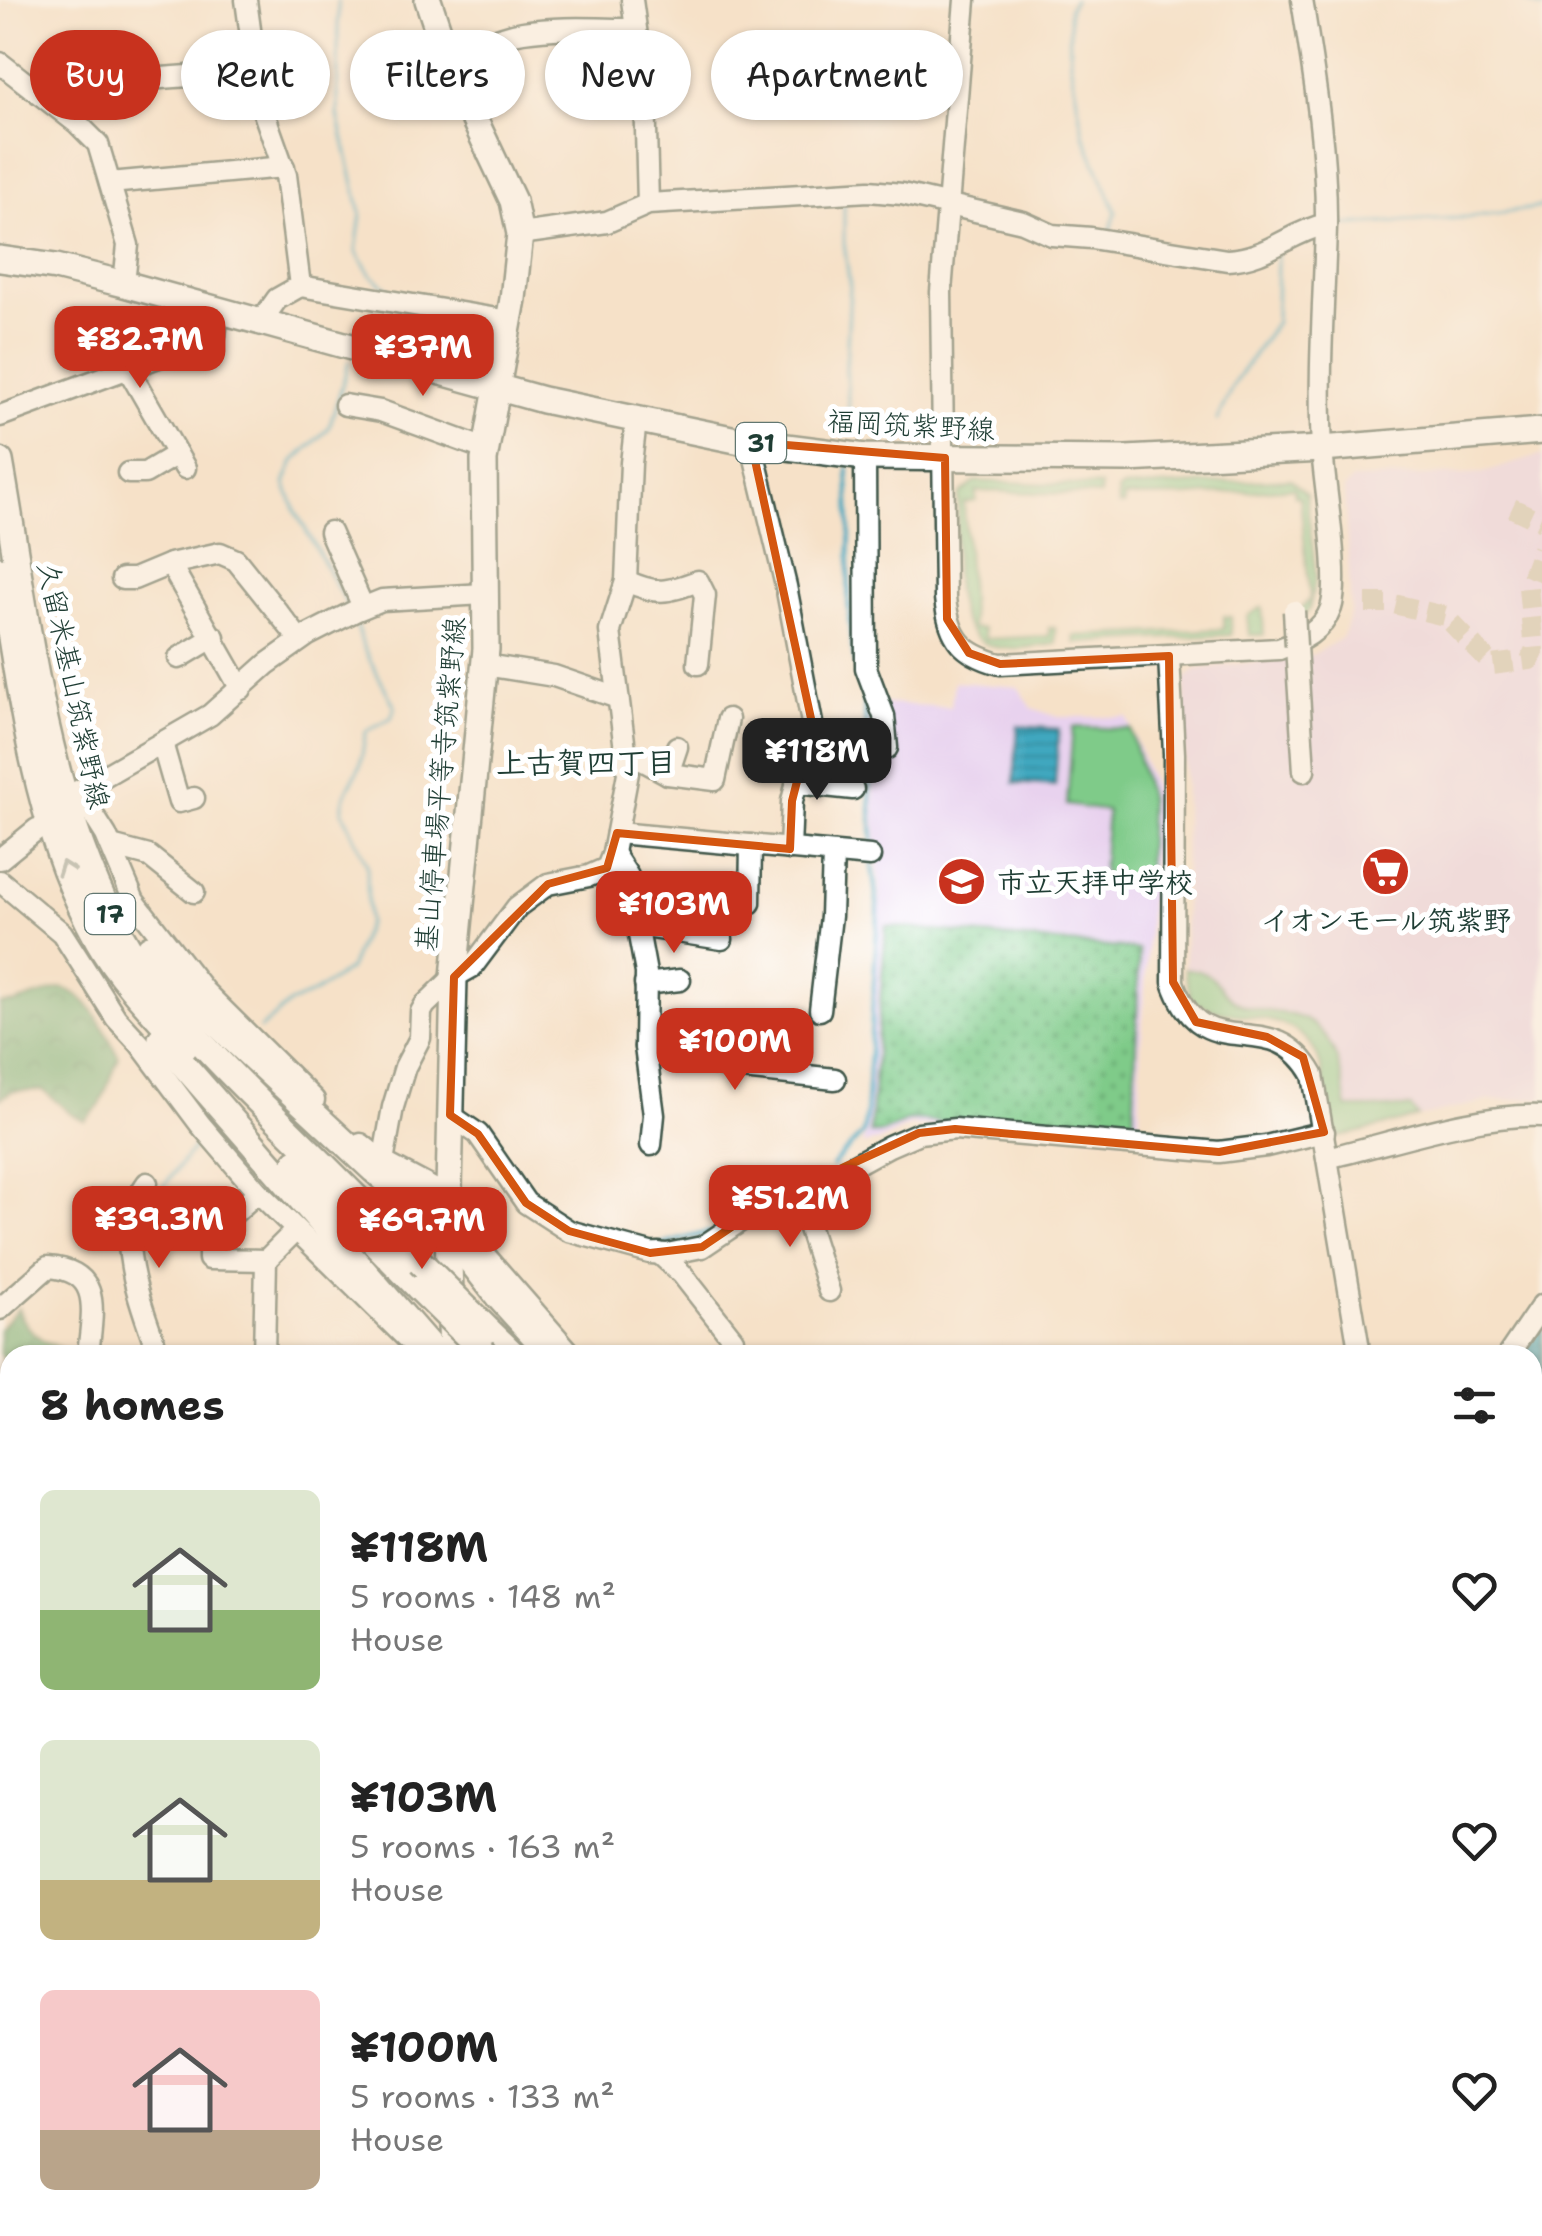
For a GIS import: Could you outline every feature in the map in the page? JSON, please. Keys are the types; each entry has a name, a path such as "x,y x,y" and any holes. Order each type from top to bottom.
{"main road":[{"name":"基山停車場平等寺筑紫野線","path":"428,0 438,30"},
{"name":"基山停車場平等寺筑紫野線","path":"452,1345 448,1214 454,977 484,665 485,450 509,321 520,234 512,201 475,120"},
{"name":"福岡筑紫野線","path":"0,259 56,267 124,284 496,388 636,422 866,458 1126,459 1322,449 1542,431"},
{"name":"久留米基山筑紫野線","path":"0,461 49,741 79,845 116,927 155,986 486,1345"},
{"name":"久留米基山筑紫野線","path":"0,570 22,700 49,824 70,883 99,943 196,1060 419,1275"},
{"path":"79,845 172,978 374,1170 448,1214 498,1296 543,1345"},
{"path":"99,943 114,981 157,1034 428,1345"}],"street":[{"path":"246,0 250,30"},
{"path":"632,0 645,94 648,204"},
{"path":"965,0 941,292 947,619 969,653 1000,664 1280,649 1303,640 1320,626 1331,608 1334,592 1319,364 1326,224 1320,128 1302,0"},
{"path":"525,31 565,27 634,28"},
{"path":"0,63 98,144 128,245 124,284"},
{"path":"267,120 284,167 300,286"},
{"path":"110,183 284,167"},
{"path":"520,234 607,222 648,204 869,192 902,194 1023,222 1052,236 1091,238 1228,260 1249,259 1271,251 1293,235 1326,224"},
{"path":"260,324 277,299 300,286 509,321"},
{"path":"0,416 215,336 218,312"},
{"path":"128,368 181,461 145,474 128,473"},
{"path":"344,405 381,411 485,450"},
{"path":"384,1162 393,1107 405,1066 420,1038 421,1012 454,977 472,967 517,907 548,884 589,876 606,868 615,843 628,773 610,630 626,581 636,422"},
{"path":"751,442 786,586 812,723 792,801 790,849"},
{"path":"866,458 866,668 884,716 887,748"},
{"path":"330,532 362,608"},
{"path":"122,579 134,579 170,564 220,553 236,560 300,640"},
{"path":"170,564 241,689"},
{"path":"626,581 653,593 698,581 705,595 698,664"},
{"path":"484,594 412,596 382,600 362,608 300,640 266,664 210,715 78,791 111,846 134,901 204,991 336,1123 448,1214 563,1345"},
{"path":"1294,611 1304,771"},
{"path":"180,658 214,637"},
{"path":"1169,656 1174,754 1173,982 1181,1005 1196,1022 1216,1032 1268,1037 1288,1045 1303,1057 1313,1074 1358,1345"},
{"path":"484,665 554,676 618,698"},
{"path":"627,752 668,774 715,780 728,719"},
{"path":"162,743 179,802 194,798"},
{"path":"668,774 677,747"},
{"path":"796,783 853,789"},
{"path":"0,859 37,829"},
{"path":"615,843 751,846 870,856"},
{"path":"615,843 628,876 639,926 645,1047 654,1115 651,1145"},
{"path":"111,846 148,856 194,892"},
{"path":"750,903 751,846"},
{"path":"820,1010 831,916 832,852"},
{"path":"0,881 62,933 116,1018 258,1192 414,1345"},
{"path":"639,926 722,939"},
{"path":"644,984 680,980"},
{"path":"645,1047 734,1068 835,1078"},
{"path":"450,1115 478,1134 526,1203 569,1231 659,1253 702,1247 770,1201 798,1194 919,1133 954,1129 1219,1152 1324,1132"},
{"path":"1327,1158 1482,1121 1542,1116"},
{"path":"147,1183 133,1205 128,1229 139,1301 155,1345"},
{"path":"258,1192 209,1235 209,1259 266,1260"},
{"path":"798,1194 829,1291"},
{"path":"264,1345 266,1260 296,1230"},
{"path":"659,1253 682,1274 733,1339"},
{"path":"0,1309 48,1267 69,1268 85,1278 92,1299 89,1345"},
{"path":"1515,1345 1542,1305"}],"highlighted area":[{"path":"751,442 945,458 947,619 969,653 1000,664 1169,656 1173,982 1196,1022 1267,1037 1303,1057 1324,1132 1219,1152 955,1129 919,1133 770,1201 702,1247 650,1253 569,1231 526,1203 478,1134 450,1115 454,977 548,884 607,868 617,833 790,849 792,801 812,723"}],"shaded area":[{"name":"イオンモール筑紫野","path":"1542,455 1542,1098 1488,1101 1346,1134 1326,1067 1315,1046 1283,1020 1241,1013 1185,971 1185,679 1196,669 1312,655 1342,638 1351,610 1344,489 1352,479 1483,473"},
{"path":"954,682 1018,687 1032,708 1057,717 1127,717 1157,798 1140,1055 1139,1138 911,1125 862,1144 866,1132 880,907 868,703 951,707"}],"green space":[{"path":"1290,479 1306,493 1316,577 1309,610 1300,617 1299,611 1310,599 1300,497 1295,496 1294,488 1124,497 1124,505 1119,505 1121,488"},
{"path":"976,481 1101,486 1100,495 976,491 976,501 964,503 972,628 983,629 985,639 1049,636 1049,628 1055,628 1056,644 999,648 975,637 964,622 955,581 959,495"},
{"path":"1262,607 1264,635 1249,635 1247,616"},
{"path":"1224,616 1231,617 1231,635 1075,643 1074,636 1224,629"},
{"path":"1073,727 1130,729 1149,799 1147,881 1102,873 1107,811 1067,805"},
{"path":"886,926 1139,950 1133,1134 910,1120 882,1133 870,1133"},
{"path":"1184,969 1205,973 1242,1005 1297,1016 1315,1026 1336,1058 1347,1108 1411,1108 1418,1117 1340,1137 1330,1117 1318,1058 1301,1035 1272,1021 1223,1012 1192,1000"},
{"path":"61,988 89,1006 119,1057 100,1105 85,1121 43,1090 12,1091 0,1099 0,1004"},
{"path":"18,1308 35,1335 52,1345 0,1345 0,1329"}],"water":[{"path":"1018,726 1059,729 1055,786 1014,783"},
{"path":"1542,1319 1542,1345 1524,1345"}],"waterway":[{"path":"338,0 338,115 361,214 356,251 387,292"},
{"path":"1074,0 1069,8 1070,61 1083,133 1116,212 1110,233"},
{"path":"1523,0 1542,8"},
{"path":"844,201 850,287 846,368 850,431"},
{"path":"1334,226 1473,217 1542,207"},
{"path":"1217,420 1233,385 1276,322 1277,253"},
{"path":"363,336 375,311"},
{"path":"347,605 296,512 285,483 294,461 329,428 349,362"},
{"path":"848,468 849,605 857,669"},
{"path":"260,1029 290,1003 312,994 349,969 368,922 367,865 342,810 360,766 366,731 391,718 395,707 363,647 357,626"},
{"path":"859,678 864,697 873,842"},
{"path":"832,1166 863,1133 866,1115 878,911 872,865"},
{"path":"142,1269 140,1224 201,1138"},
{"path":"786,1187 815,1176"},
{"path":"661,1245 709,1232"}],"tunnel":[{"path":"1512,508 1542,522"},
{"path":"1366,603 1389,603 1445,616 1492,665 1530,660 1534,651 1528,587 1542,549"}],"place":[{"name":"イオンモール筑紫野","path":"1386,872"},
{"name":"市立天拝中学校","path":"962,882"}],"district":[{"name":"上古賀四丁目","path":"586,763"}]}
